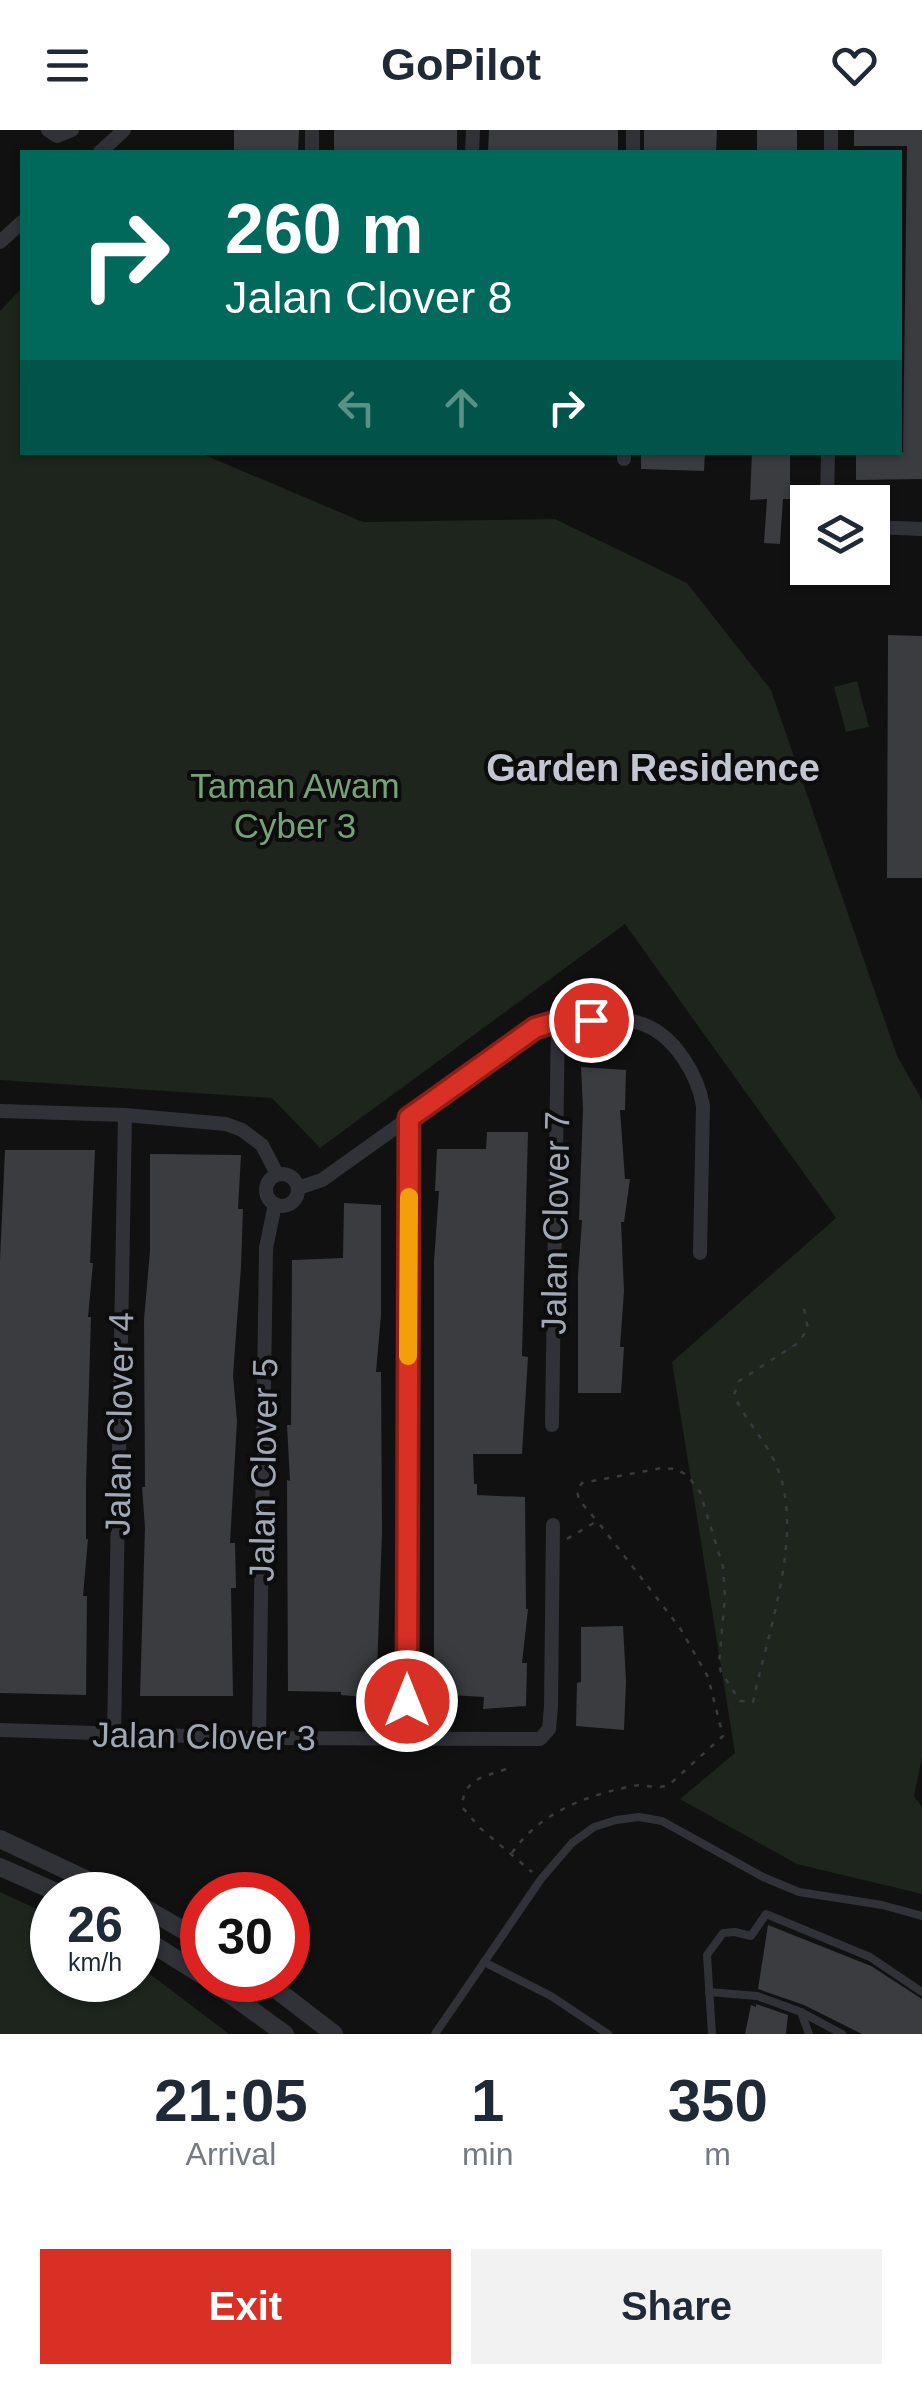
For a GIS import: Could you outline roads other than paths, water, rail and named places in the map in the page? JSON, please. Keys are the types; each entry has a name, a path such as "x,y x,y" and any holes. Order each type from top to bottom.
{"street":[{"path":"48,130 63,136 72,130"},
{"path":"102,150 124,130"},
{"path":"0,242 20,224"},
{"path":"827,485 828,455"},
{"path":"890,528 922,529"},
{"path":"298,1188 322,1180 519,1037 558,1021 624,1020 646,1025 663,1036 694,1074 703,1106 700,1253"},
{"name":"Jalan Clover 7","path":"552,1424 558,1021"},
{"path":"0,1111 124,1115 226,1124 262,1145 278,1174"},
{"name":"Jalan Clover 4","path":"114,1734 124,1115"},
{"path":"409,1118 407,1740 540,1740 549,1729 553,1525"},
{"path":"278,1174 291,1176 298,1188 293,1202 284,1206 275,1204 266,1191 269,1180 278,1174"},
{"name":"Jalan Clover 5","path":"259,1738 266,1248 275,1204"},
{"name":"Jalan Clover 3","path":"0,1730 407,1740"},
{"path":"0,1840 69,1872"},
{"path":"0,1868 30,1881"},
{"path":"240,2002 284,2034"},
{"path":"293,2002 334,2034"}],"lane":[{"path":"435,2034 541,1879 572,1843 594,1826 616,1820 640,1817 662,1821 799,1892 882,1905 922,1916"},
{"path":"712,2034 707,1955 723,1934 751,1936 766,1914 870,1957 922,1992"},
{"path":"484,1962 551,1996 608,2034"},
{"path":"709,1992 757,1996 842,2034"},
{"path":"800,2012 808,2034"}],"district":[{"name":"Garden Residence","path":"653,768"}],"park label":[{"name":"Taman Awam Cyber 3","path":"295,805"}]}
